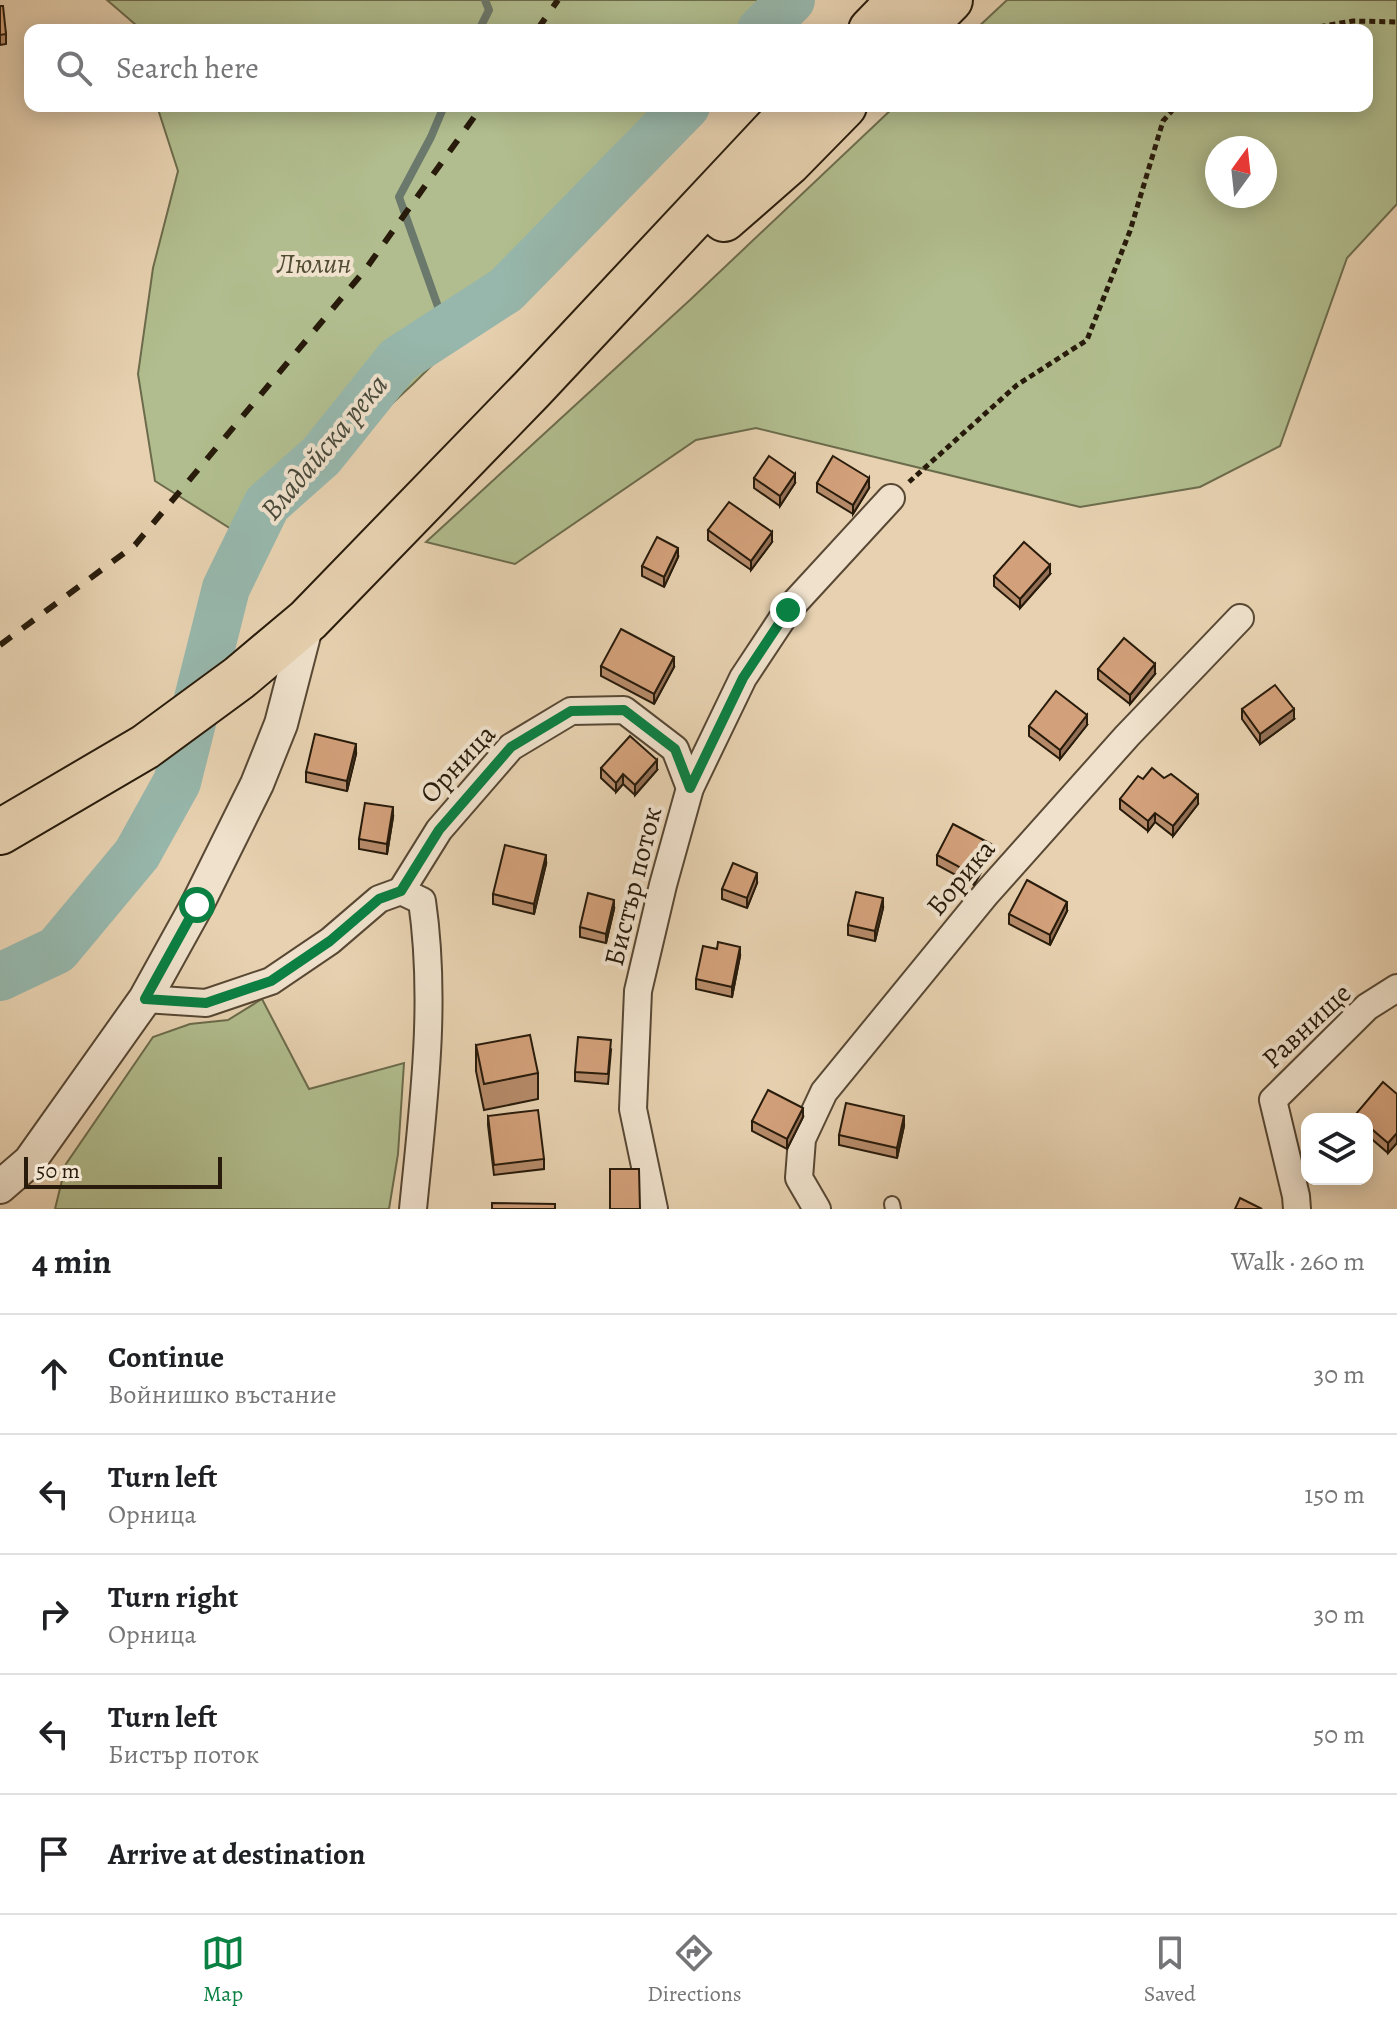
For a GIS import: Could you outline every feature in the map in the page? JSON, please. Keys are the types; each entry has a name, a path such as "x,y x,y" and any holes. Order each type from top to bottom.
{"highway":[{"path":"877,24 900,0"},
{"path":"926,24 950,0"},
{"path":"0,832 145,747 239,678 308,620 533,388 791,112"},
{"path":"533,388 788,163 838,112"}],"street":[{"name":"Бистър поток","path":"654,1209 633,1109 638,991 690,788 743,678 788,610 891,498"},
{"name":"Борика","path":"817,1209 799,1178 802,1139 824,1092 996,882 1127,736 1240,618"},
{"path":"0,1187 30,1161 145,999 197,905 257,784 281,724 308,620"},
{"name":"Орница","path":"145,999 206,1003 271,981 330,941 379,899 401,891 439,830 511,747 571,711 624,710 675,749 690,788"},
{"path":"401,891 422,901 426,930 429,1050 413,1209"},
{"name":"Равнище","path":"1297,1209 1273,1100 1367,1007 1397,988"}],"path":[{"path":"1335,24 1353,21 1397,22"},
{"path":"891,498 1017,385 1087,340 1130,231 1163,121 1171,112"}],"green space":[{"path":"107,0 804,0 780,24 135,24"},
{"path":"1007,0 1397,0 1397,204 1347,258 1280,446 1200,487 1080,507 756,428 696,440 515,564 426,542 691,299 889,112 1373,112 1373,24 981,24"},
{"name":"Люлин","path":"159,112 690,112 413,384 247,539 155,481 138,374 153,268 178,171"},
{"path":"262,999 309,1089 404,1063 398,1154 389,1209 55,1209 66,1164 153,1037 190,1024 228,1020"}],"building":[{"path":"0,6 3,6 6,34 0,35"},
{"path":"769,456 795,474 780,496 754,478"},
{"path":"833,456 869,478 853,505 817,483"},
{"path":"729,502 772,532 751,561 708,530"},
{"path":"657,537 678,548 664,577 642,566"},
{"path":"1024,542 1050,565 1020,599 994,576"},
{"path":"621,629 674,657 654,694 601,666"},
{"path":"1124,638 1155,664 1130,695 1098,669"},
{"path":"1275,685 1294,709 1260,734 1242,709"},
{"path":"1056,691 1087,715 1060,750 1029,726"},
{"path":"315,734 356,744 347,781 306,772"},
{"path":"630,736 657,760 635,785 623,774 616,783 601,768"},
{"path":"1152,768 1164,778 1171,774 1198,795 1173,826 1155,813 1148,821 1120,799 1138,776 1143,779"},
{"path":"365,803 393,807 387,844 359,839"},
{"path":"953,824 991,844 974,875 937,855"},
{"path":"505,845 546,855 534,904 493,894"},
{"path":"733,863 757,873 747,898 722,889"},
{"path":"1027,880 1067,902 1050,935 1009,914"},
{"path":"856,892 883,898 875,931 848,925"},
{"path":"588,893 614,900 606,934 580,927"},
{"path":"718,942 740,947 732,987 696,979 703,946 717,949"},
{"path":"530,1035 538,1073 484,1084 476,1045"},
{"path":"578,1037 611,1040 608,1074 575,1072"},
{"path":"1383,1082 1397,1094 1397,1133 1388,1143 1373,1130 1373,1113 1357,1113"},
{"path":"768,1090 803,1108 787,1139 752,1121"},
{"path":"846,1103 904,1116 897,1148 839,1135"},
{"path":"538,1110 544,1159 494,1165 488,1116"},
{"path":"610,1169 639,1169 640,1209 610,1209"},
{"path":"1240,1198 1262,1209 1235,1209"},
{"path":"492,1203 555,1204 555,1209 492,1209"}],"waterway":[{"path":"482,24 489,10 485,0"},
{"name":"Владайска река","path":"767,24 791,0"},
{"path":"441,112 399,197 446,329"},
{"name":"Владайска река","path":"0,977 57,950 137,854 177,782 226,588 267,504 321,456 398,360 506,290 680,112"}],"railway":[{"path":"541,24 558,0"},
{"path":"0,645 135,545 365,270 478,112"}],"route":[{"path":"197,905 145,999 206,1003 271,981 330,941 379,899 401,891 439,830 511,747 571,711 624,710 675,749 690,788 743,678 788,610"}]}
